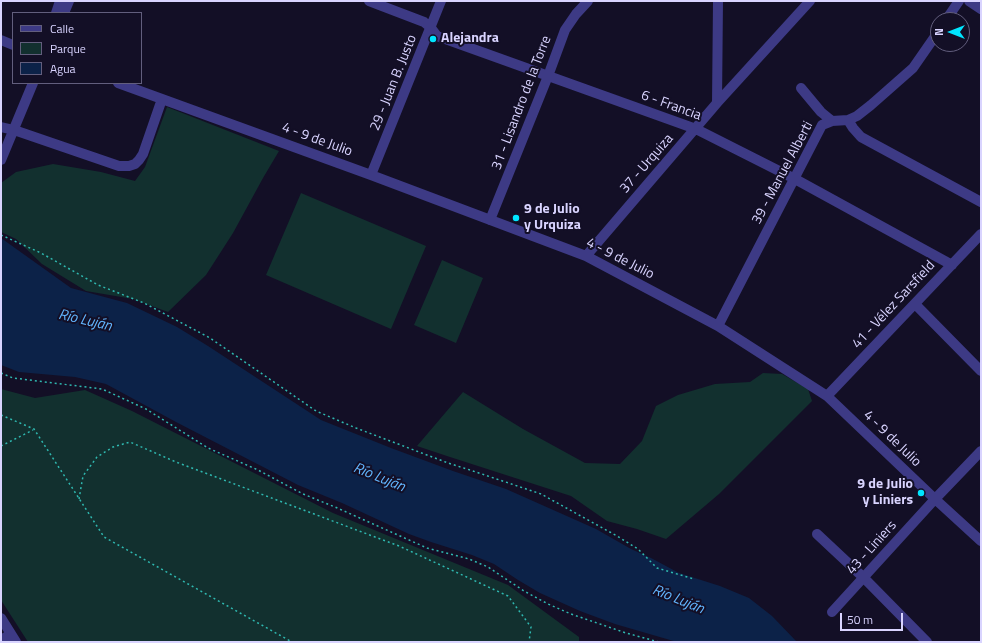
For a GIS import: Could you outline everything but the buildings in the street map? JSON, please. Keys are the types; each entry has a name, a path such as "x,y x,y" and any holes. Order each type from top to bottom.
{"street":[{"path":"56,12 60,1"},
{"path":"64,12 69,1"},
{"name":"6 - Francia","path":"369,1 424,22 437,36 696,129 795,179 952,265"},
{"name":"29 - Juan B. Justo","path":"372,175 442,1"},
{"name":"31 - Lisandro de la Torre","path":"490,220 565,30 576,14 588,1"},
{"path":"717,103 718,1"},
{"name":"37 - Urquiza","path":"586,256 717,103 810,1"},
{"path":"952,12 960,1"},
{"path":"969,1 981,9"},
{"path":"1,40 12,45"},
{"name":"39 - Manuel Alberti","path":"718,326 822,124 832,121 848,120 857,116 913,68 930,44"},
{"path":"1,160 33,84"},
{"name":"4 - 9 de Julio","path":"121,84 372,175 586,256 718,326 827,396 981,541"},
{"path":"801,88 821,112 832,121"},
{"path":"1,127 14,130 119,166 129,166 135,164 142,154 162,99"},
{"path":"848,120 861,137 981,202"},
{"name":"41 - Vélez Sarsfield","path":"827,396 981,234"},
{"path":"915,304 981,371"},
{"name":"43 - Liniers","path":"832,612 981,451"},
{"path":"817,534 864,578 928,642"},
{"path":"1,618 13,638 1,640"}],"path":[{"path":"1,235 41,253 98,285 144,303 210,338 316,411 448,463 541,494 638,549 657,568 694,579"},
{"path":"1,373 13,378 102,389 146,409 208,448 258,470 303,494 427,548 469,559 488,567 524,591 570,614 626,633 659,642"},
{"path":"1,415 34,429 104,537 292,642"},
{"path":"1,446 34,429"},
{"path":"79,499 83,476 97,457 113,447 130,442 176,462 399,546 508,596 531,627 529,642"}],"green space":[{"path":"167,107 279,151 233,233 206,275 168,312 133,299 86,291 42,264 16,239 1,232 1,183 16,172 53,164 101,172 135,181 145,167"},
{"path":"301,193 426,246 391,329 266,275"},
{"path":"442,260 483,278 456,343 414,325"},
{"path":"763,373 782,374 808,389 812,401 719,494 666,539 607,521 571,496 417,446 463,392 523,429 585,463 620,464 642,441 656,406 678,395 715,384 750,382"},
{"path":"1,389 35,398 85,390 132,411 333,513 508,585 579,637 579,642 28,642 1,600"}],"water":[{"name":"Río Luján","path":"1,238 71,288 127,303 177,327 321,420 391,448 506,489 596,529 631,549 679,573 720,586 749,598 772,616 797,642 677,642 615,624 580,611 540,593 494,564 409,534 342,503 298,485 106,384 75,377 19,372 1,365"}],"place":[{"name":"Alejandra","path":"433,39"},
{"name":"9 de Julio y Urquiza","path":"516,218"},
{"name":"9 de Julio y Liniers","path":"921,493"}]}
